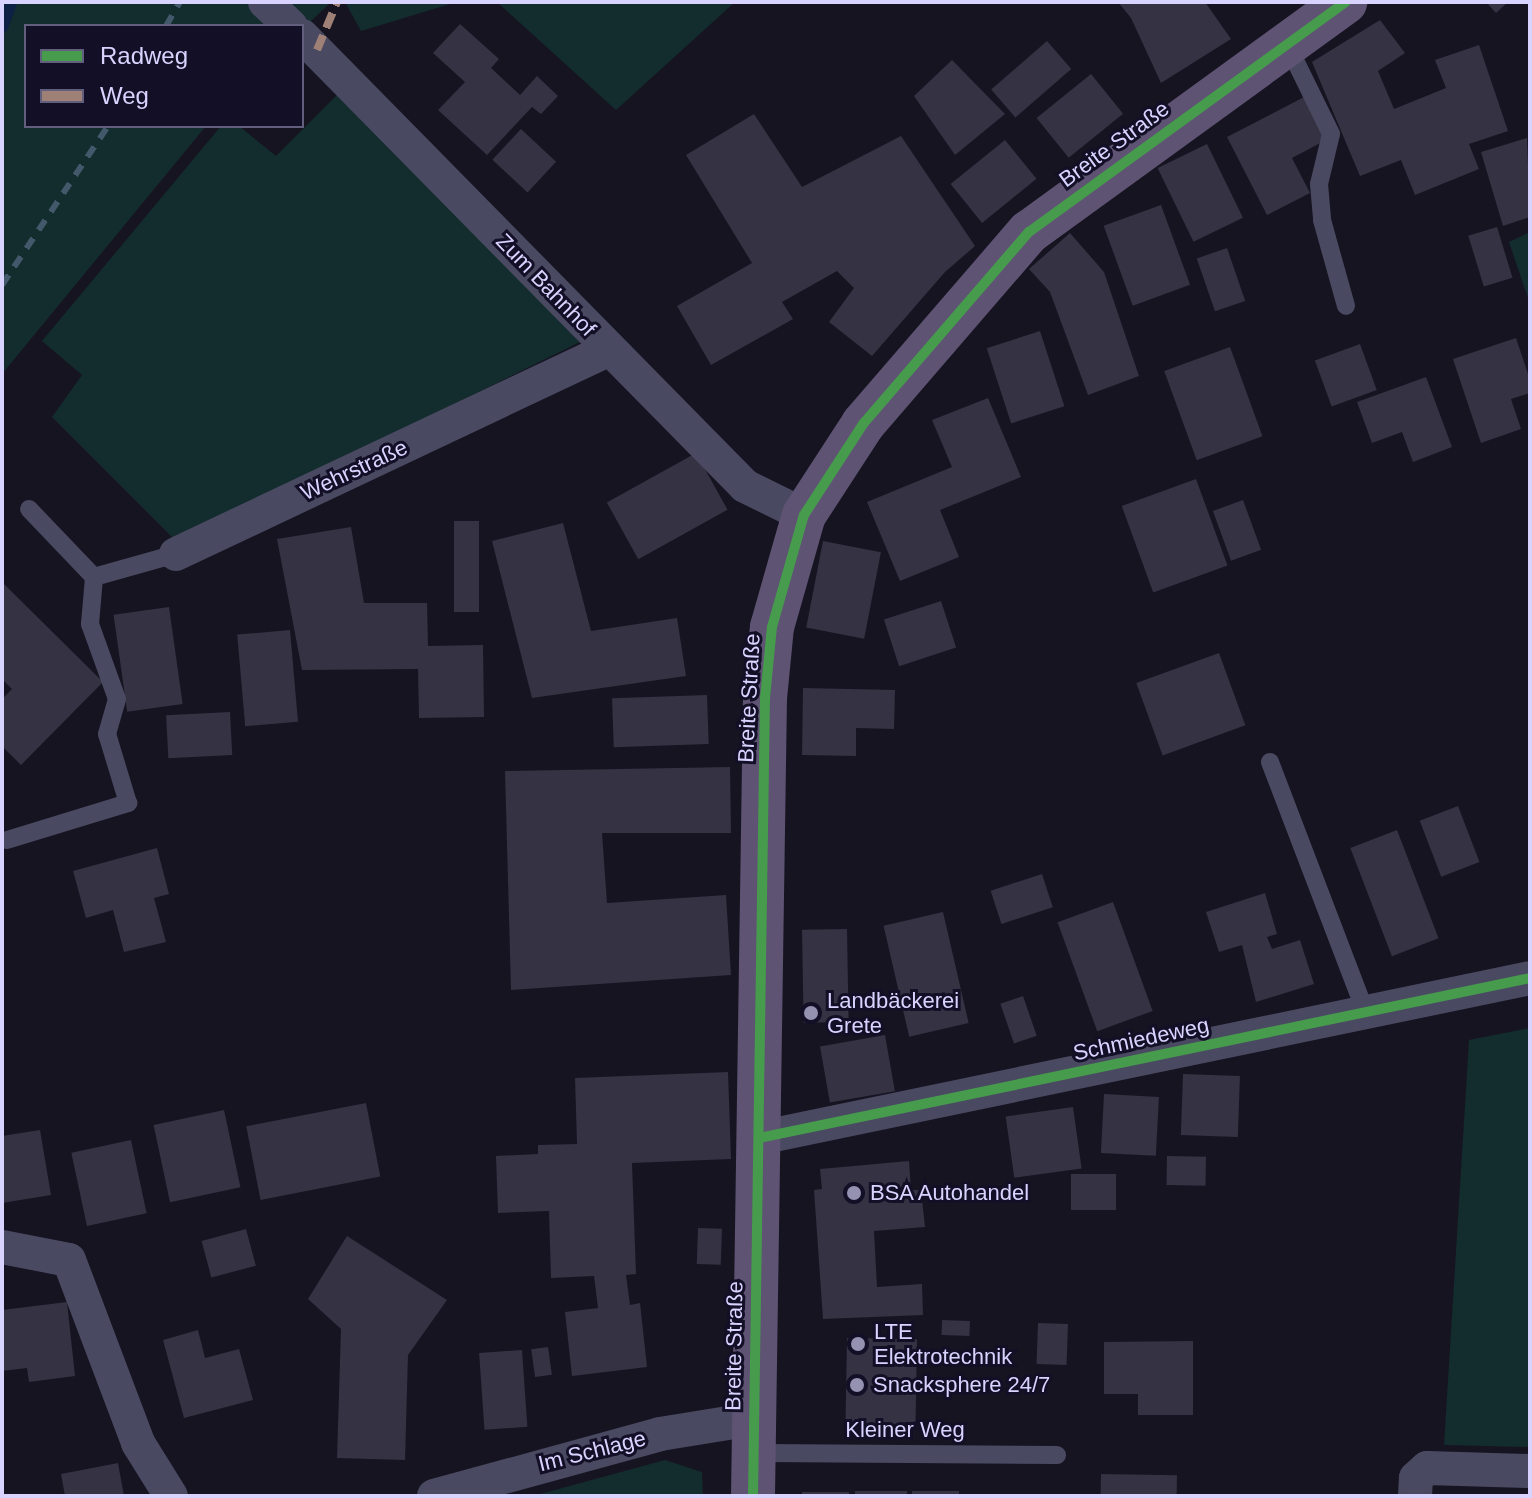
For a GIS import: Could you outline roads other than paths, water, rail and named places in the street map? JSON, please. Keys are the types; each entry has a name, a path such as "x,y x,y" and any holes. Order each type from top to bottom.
{"main road":[{"name":"Breite Straße","path":"753,1496 765,698 772,627 804,515 863,424 1029,232 1342,3"}],"street":[{"path":"265,2 289,24"},
{"name":"Zum Bahnhof","path":"304,38 745,486 804,515"},
{"name":"Wehrstraße","path":"176,554 609,349"},
{"name":"Schmiedeweg","path":"759,1138 1530,978"},
{"path":"2,1247 69,1260 138,1443 171,1496"},
{"name":"Im Schlage","path":"434,1496 660,1434 753,1436"},
{"path":"1415,1496 1416,1478 1427,1468 1530,1471"}],"lane":[{"path":"1287,44 1331,134 1319,184 1322,220 1346,306"},
{"path":"7,840 128,803 107,734 117,699 90,624 94,577 29,509"},
{"name":"Wehrstraße","path":"94,577 176,554"},
{"path":"1270,762 1366,1014"},
{"name":"Kleiner Weg","path":"753,1436 1057,1455"}],"waterway":[{"path":"2,27 11,2"}],"railway":[{"path":"167,24 180,2"},
{"path":"2,285 107,128"}],"place":[{"name":"Landbäckerei Grete","path":"811,1013"},
{"name":"BSA Autohandel","path":"854,1193"},
{"name":"LTE Elektrotechnik","path":"858,1344"},
{"name":"Snacksphere 24/7","path":"857,1385"}]}
